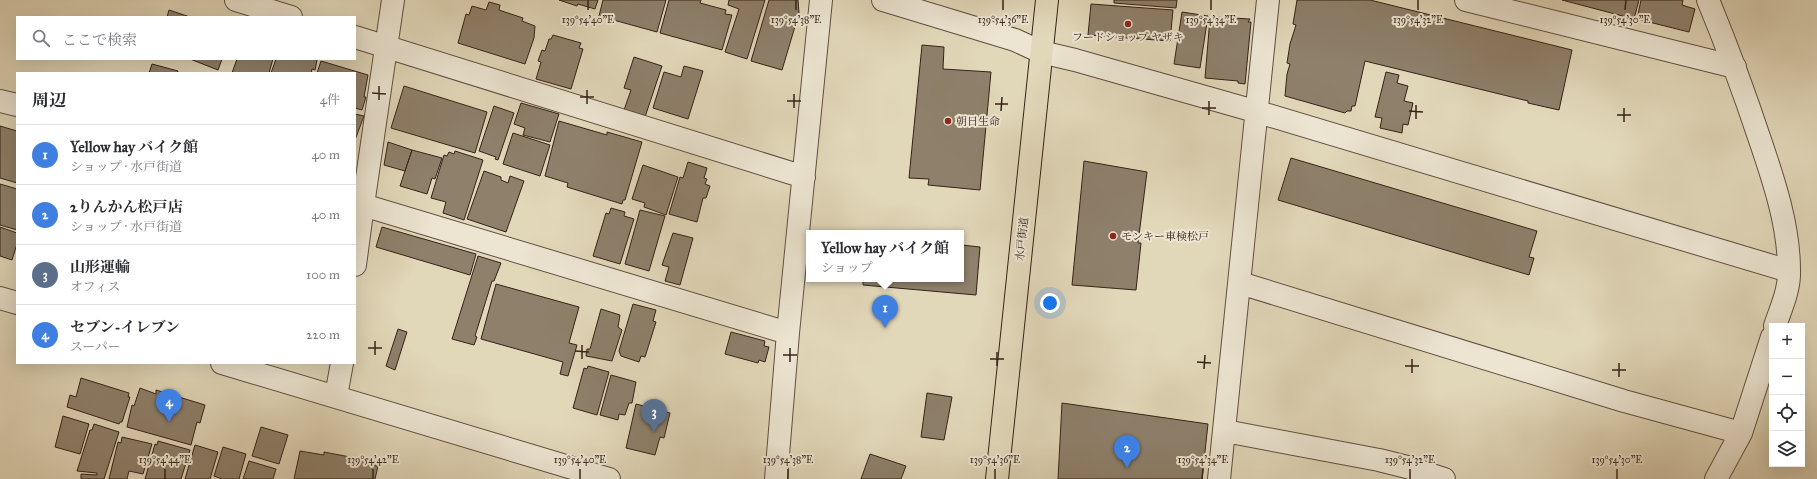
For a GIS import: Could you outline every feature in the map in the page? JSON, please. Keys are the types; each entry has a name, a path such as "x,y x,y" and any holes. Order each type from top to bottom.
{"highway":[{"name":"水戸街道","path":"997,479 1047,0"}],"street":[{"path":"236,0 288,16"},
{"path":"356,250 359,204 387,47 393,0"},
{"path":"776,479 788,333 821,0"},
{"path":"883,0 1015,40 1041,52 1076,60 1258,112 1789,271"},
{"path":"1219,479 1258,112 1268,0"},
{"path":"1466,0 1736,67"},
{"path":"1708,0 1736,67 1776,186 1787,242 1789,271 1786,291 1776,323"},
{"path":"356,37 804,177"},
{"path":"0,100 16,105"},
{"path":"359,204 788,333"},
{"path":"1240,283 1624,401 1741,433"},
{"path":"0,298 16,303"},
{"path":"1716,479 1741,433 1769,346"},
{"path":"225,364 609,479"},
{"path":"336,396 342,364"},
{"path":"1225,432 1379,460 1444,479"}],"building":[{"path":"559,0 598,0 595,9 578,4 577,6"},
{"path":"603,0 666,0 657,32 599,16"},
{"path":"669,0 701,0 700,3 726,10 725,14 732,15 722,50 660,33"},
{"path":"729,0 765,0 747,59 725,52 739,9 728,5"},
{"path":"769,0 798,0 799,13 782,70 751,61"},
{"path":"1114,0 1177,0 1176,8 1114,3"},
{"path":"1297,0 1370,0 1572,50 1559,110 1365,61 1355,106 1352,106 1351,111 1347,111 1345,113 1285,96 1287,74 1290,64 1287,63 1290,44 1296,25 1293,24"},
{"path":"1562,0 1639,0 1634,19"},
{"path":"1641,0 1683,0 1682,5 1695,9 1689,32 1637,19"},
{"path":"489,2 500,5 499,10 523,18 522,21 535,26 534,38 525,64 458,43 466,14 469,15 472,6 486,10"},
{"path":"1091,4 1173,10 1170,41 1088,35"},
{"path":"169,10 187,16 167,16"},
{"path":"1182,12 1208,16 1200,68 1174,64"},
{"path":"1215,17 1250,19 1248,22 1251,22 1245,84 1238,83 1238,81 1205,78 1210,18 1215,19"},
{"path":"553,35 581,43 579,48 583,49 571,89 536,79 541,62 538,61 542,50 545,51 549,39 551,39"},
{"path":"922,45 944,47 943,69 991,72 980,190 928,185 929,179 909,178"},
{"path":"634,57 662,66 645,117 624,110 631,90 624,88"},
{"path":"193,60 222,60 218,70"},
{"path":"237,60 273,60 269,72 232,72"},
{"path":"276,60 317,60 315,70 312,69 311,72 271,72"},
{"path":"321,61 368,75 364,97 366,97 362,110 356,108 356,72 317,72"},
{"path":"152,64 178,71 178,72 149,72"},
{"path":"684,66 703,71 688,119 653,108 664,72 681,77"},
{"path":"1386,72 1399,75 1397,83 1408,86 1404,101 1413,103 1408,125 1403,124 1402,133 1380,128 1382,118 1375,117"},
{"path":"404,86 487,112 475,153 391,128"},
{"path":"521,103 559,114 550,142 523,135 525,128 514,124"},
{"path":"494,106 514,113 498,160 495,159 496,157 479,151"},
{"path":"356,114 364,116 356,137"},
{"path":"559,121 607,135 607,132 642,142 625,200 623,200 622,204 567,187 568,183 545,176"},
{"path":"0,126 16,131 16,183 0,178"},
{"path":"513,133 550,145 540,176 503,164"},
{"path":"388,142 412,150 405,171 384,165"},
{"path":"412,150 442,158 435,179 432,178 427,194 400,186"},
{"path":"455,151 483,160 464,220 443,213 446,202 431,198 444,155 447,156 449,152 454,154"},
{"path":"1291,158 1537,231 1529,257 1534,258 1529,275 1278,200"},
{"path":"1084,161 1147,172 1138,243 1141,243 1136,290 1072,285"},
{"path":"688,162 707,168 704,178 707,179 705,184 710,186 706,198 703,198 697,222 669,214 680,177 683,178"},
{"path":"643,165 678,177 666,215 644,207 645,203 632,199"},
{"path":"484,171 501,177 501,180 508,183 510,176 524,181 506,232 467,219"},
{"path":"0,184 16,189 16,230 0,225"},
{"path":"611,208 625,212 624,216 634,219 620,264 593,256 606,213 609,214"},
{"path":"640,210 665,216 649,271 625,264"},
{"path":"0,227 16,233 16,247 12,260 0,256"},
{"path":"382,227 476,254 470,275 376,247"},
{"path":"673,233 693,238 680,285 665,281 669,267 662,265"},
{"path":"964,245 980,247 976,295 863,285 863,282 964,282"},
{"path":"478,256 501,263 494,281 492,281 475,336 477,337 474,345 452,339"},
{"path":"496,284 579,307 569,343 577,345 568,376 560,374 563,362 481,339"},
{"path":"633,304 656,310 653,321 656,322 645,357 641,356 639,362 621,356 619,351"},
{"path":"601,309 620,315 618,327 622,330 612,361 586,356 587,349 590,349"},
{"path":"398,329 407,332 395,370 386,366"},
{"path":"731,332 765,341 764,346 769,347 765,362 759,360 758,363 725,354"},
{"path":"588,366 609,372 597,415 573,408 584,368 587,369"},
{"path":"611,375 636,382 632,403 629,403 625,415 619,414 618,420 600,415"},
{"path":"81,378 129,393 128,397 130,397 122,422 119,424 67,407 70,395 76,397"},
{"path":"140,388 156,394 156,390 205,405 200,423 197,422 191,445 127,427 132,405 134,406"},
{"path":"927,393 952,397 944,440 921,437"},
{"path":"1062,403 1208,424 1202,479 1058,479"},
{"path":"636,404 670,413 664,438 660,437 655,455 626,448"},
{"path":"63,416 89,424 80,454 55,447"},
{"path":"94,424 119,432 104,479 81,479 81,474 97,475 97,473 77,471 90,430 92,430"},
{"path":"261,427 288,435 279,464 252,456"},
{"path":"122,437 152,444 143,474 129,471 127,479 109,479 118,442 121,443"},
{"path":"158,441 190,450 181,479 145,479 155,444 157,445"},
{"path":"195,445 218,452 210,479 185,479"},
{"path":"223,447 246,454 239,479 222,479 214,476"},
{"path":"300,451 324,455 324,452 376,462 375,466 378,466 375,479 294,479"},
{"path":"870,454 906,466 901,479 861,479"},
{"path":"249,461 276,469 273,479 243,479"}],"place":[{"name":"フードショップ ヤザキ","path":"1128,24"},
{"name":"朝日生命","path":"948,121"},
{"name":"モンキー車検松戸","path":"1113,236"},
{"name":"Yellow hay バイク館","path":"885,328"},
{"name":"セブン-イレブン","path":"169,422"},
{"name":"山形運輸","path":"654,432"},
{"name":"2りんかん松戸店","path":"1127,468"}]}
